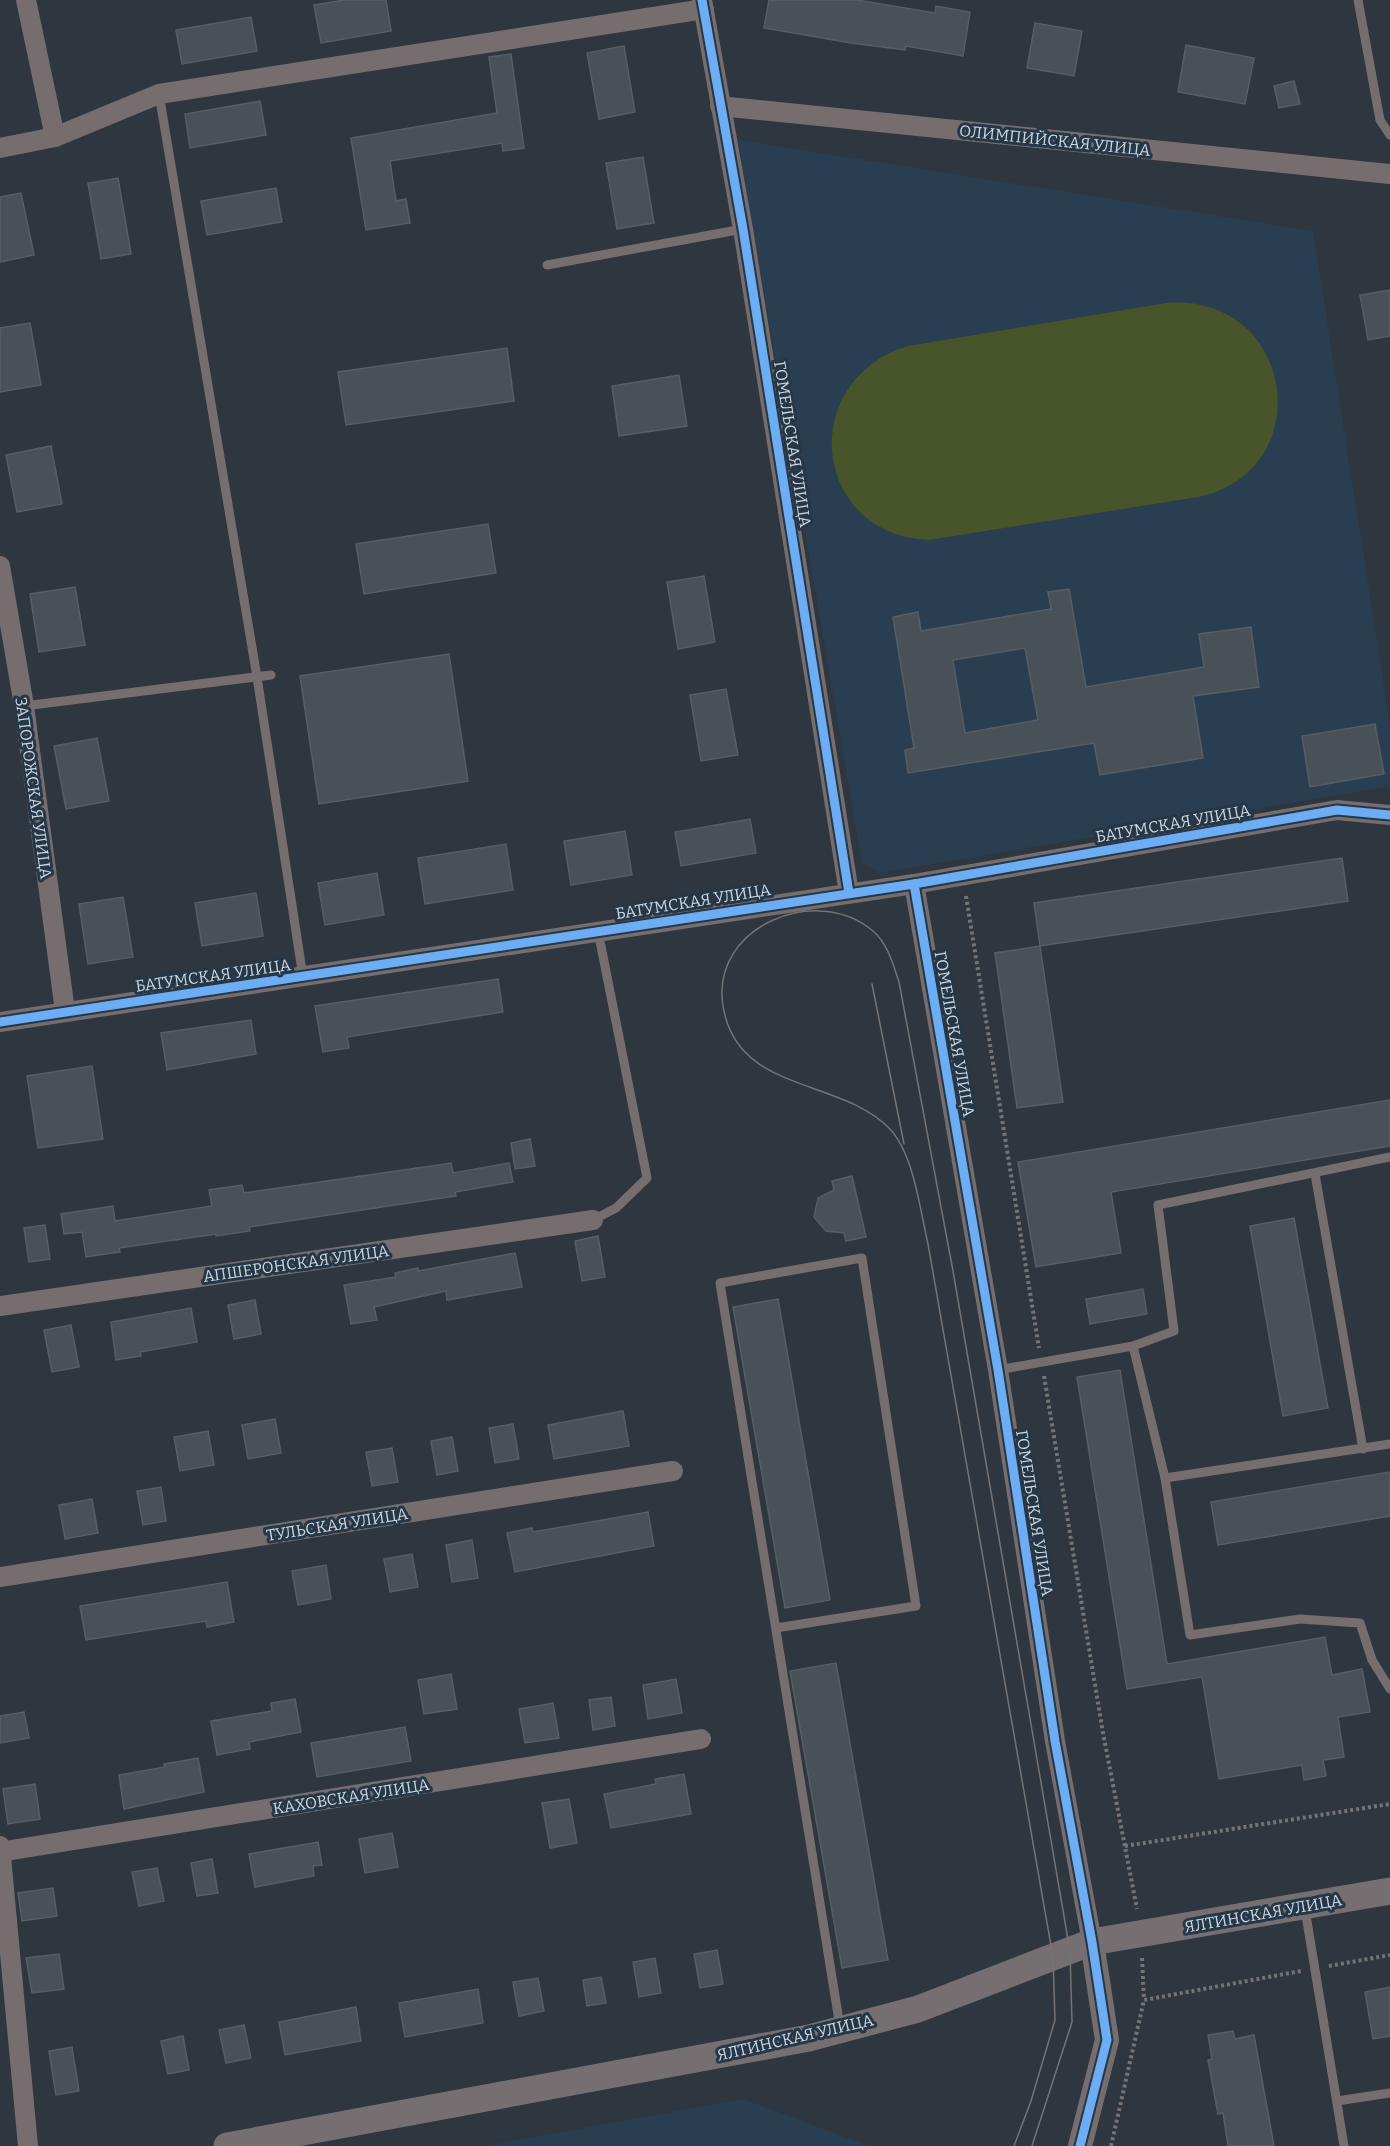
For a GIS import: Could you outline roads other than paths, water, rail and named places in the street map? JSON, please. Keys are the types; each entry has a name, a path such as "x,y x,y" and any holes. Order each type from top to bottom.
{"main road":[{"name":"ЯЛТИНСКАЯ УЛИЦА","path":"227,2146 797,2040 918,2008 1092,1942 1390,1891"}],"street":[{"path":"26,0 55,137"},
{"path":"0,148 55,137 159,94 703,4"},
{"name":"ГОМЕЛЬСКАЯ УЛИЦА","path":"703,4 743,229 849,893"},
{"name":"ОЛИМПИЙСКАЯ УЛИЦА","path":"720,106 1390,174"},
{"name":"ЗАПОРОЖСКАЯ УЛИЦА","path":"0,566 24,706 65,1011"},
{"name":"БАТУМСКАЯ УЛИЦА","path":"0,1022 914,884 1338,810 1390,814"},
{"name":"ГОМЕЛЬСКАЯ УЛИЦА","path":"914,884 998,1370 1055,1741 1092,1942 1107,2040 1080,2146"},
{"name":"АПШЕРОНСКАЯ УЛИЦА","path":"0,1306 593,1220"},
{"name":"ТУЛЬСКАЯ УЛИЦА","path":"0,1577 673,1471"},
{"name":"КАХОВСКАЯ УЛИЦА","path":"0,1850 701,1739"},
{"path":"0,1850 28,2146"}],"lane":[{"path":"1358,0 1380,120 1390,135"},
{"path":"159,94 257,676 303,977"},
{"path":"547,266 743,229"},
{"path":"24,706 271,675"},
{"path":"593,1220 616,1208 647,1178 598,931"},
{"path":"998,1370 1133,1346 1174,1330 1158,1204 1390,1157"},
{"path":"1315,1174 1363,1449"},
{"path":"776,1628 916,1606 862,1258 720,1282 840,2030"},
{"path":"1133,1346 1165,1478 1190,1635 1300,1619 1360,1623 1372,1660 1390,1689"},
{"path":"1165,1478 1390,1444"},
{"path":"1305,1906 1344,2146"},
{"path":"1337,2101 1390,2093"}],"tram line":[{"path":"1014,2146 1031,2101 1055,2020 1053,1957 928,1244 915,1184 905,1153 890,1129 869,1112 769,1070 748,1055 732,1034 723,1006 723,978 733,954 750,934 772,920 798,913 824,911 850,917 873,931 886,948 899,982 953,1271 1070,1951 1072,2022 1032,2146"},
{"path":"872,984 904,1144"}]}
